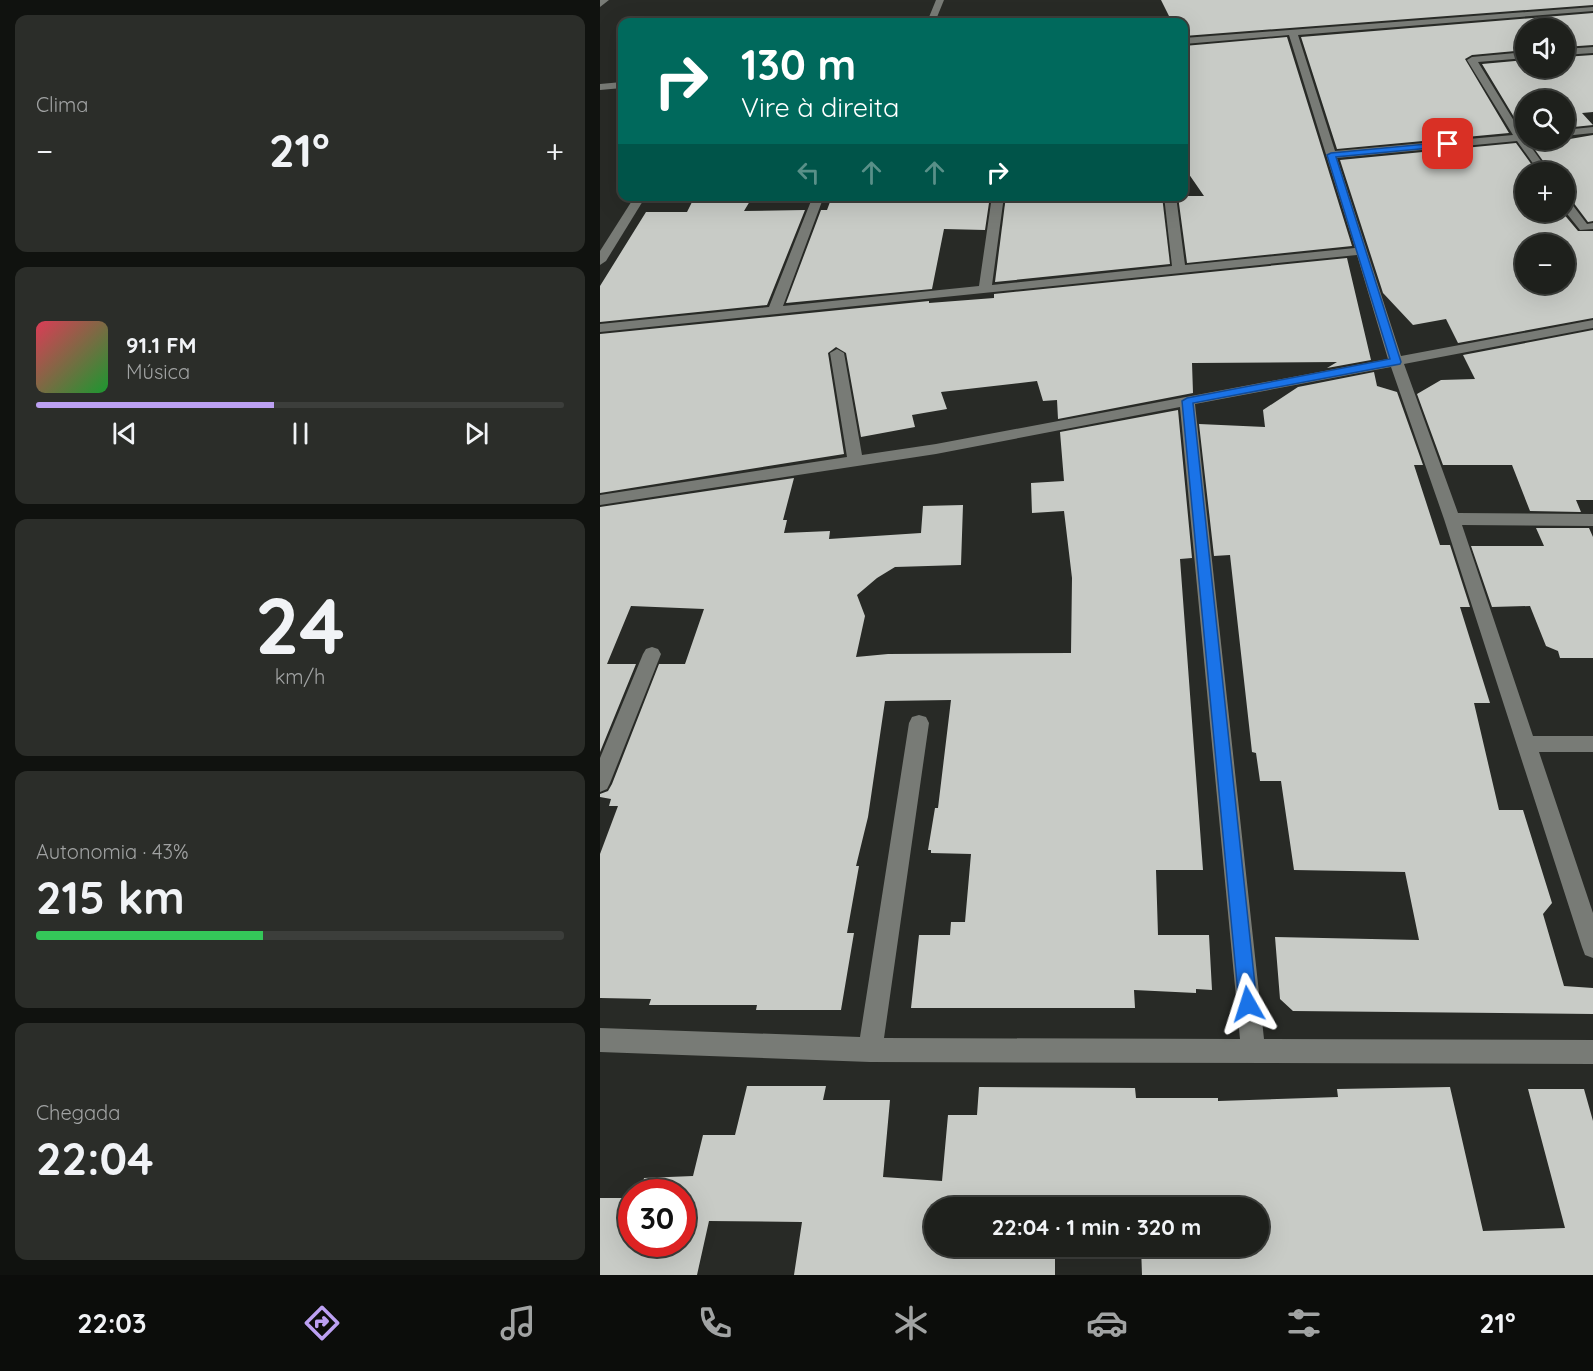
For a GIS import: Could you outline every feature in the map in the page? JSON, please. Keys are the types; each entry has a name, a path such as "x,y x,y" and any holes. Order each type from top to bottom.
{"street":[{"path":"600,5 605,0"},
{"path":"932,18 940,0"},
{"path":"1538,0 1548,13"},
{"path":"1188,41 1593,9"},
{"path":"1293,33 1396,362 1452,519 1593,947"},
{"path":"1575,51 1593,50"},
{"path":"1515,57 1472,60 1515,126"},
{"path":"600,87 618,85"},
{"path":"1575,132 1593,130"},
{"path":"1331,155 1515,138"},
{"path":"600,261 638,201"},
{"path":"774,311 817,201"},
{"path":"985,289 997,201"},
{"path":"1171,201 1179,270"},
{"path":"1575,216 1584,228 1593,226"},
{"path":"600,328 1361,251"},
{"path":"600,500 936,449 1593,324"},
{"path":"837,353 855,461"},
{"path":"1187,401 1253,1051"},
{"path":"1452,519 1593,520"},
{"path":"600,783 652,654"},
{"path":"870,1050 919,723"},
{"path":"1526,744 1593,744"},
{"path":"600,1040 870,1050 1593,1052"}],"building":[{"path":"1161,0 1593,0 1593,5 1188,36 1188,18 1170,18"},
{"path":"1593,13 1593,45 1575,46 1575,18 1532,18"},
{"path":"1515,19 1515,51 1472,55 1465,59 1509,133 1337,149 1301,37"},
{"path":"1287,37 1352,246 1187,263 1179,201 1188,201 1188,196 1204,196 1188,173 1188,46"},
{"path":"1593,55 1593,112 1582,113 1593,125 1575,127 1575,90 1515,90 1515,119 1482,64 1515,61 1515,78 1575,78 1575,56"},
{"path":"1593,135 1593,221 1588,222 1575,205 1575,162 1544,162 1535,150 1575,150 1575,138"},
{"path":"1515,143 1515,150 1521,150 1530,162 1515,162 1515,222 1570,222 1578,231 1593,231 1593,318 1458,343 1446,319 1413,325 1383,293 1340,160"},
{"path":"750,201 744,211 805,210 767,305 600,322 600,286 646,212 687,212 692,202"},
{"path":"989,201 985,230 944,229 932,289 786,303 821,210 827,210 830,202"},
{"path":"1005,201 1163,201 1170,264 995,282"},
{"path":"1347,258 1371,360 1327,368 1337,362 1192,363 1193,393 1058,419 1057,400 1043,401 1037,381 941,392 947,409 912,415 915,427 861,437 846,353 836,347 828,353 844,454 600,493 600,334 929,301 929,303 994,298 994,294"},
{"path":"1593,330 1593,500 1576,500 1581,512 1530,511 1512,465 1443,465 1417,394 1441,380 1475,379 1463,355"},
{"path":"1374,372 1377,386 1397,392 1423,465 1414,465 1440,545 1450,545 1470,607 1460,607 1490,703 1474,703 1499,810 1523,810 1552,903 1543,914 1564,986 1593,988 1593,1014 1293,1011 1280,999 1275,937 1419,940 1405,872 1294,870 1281,781 1260,781 1256,753 1252,752 1230,555 1214,556 1199,424 1265,427 1263,410 1298,387"},
{"path":"1178,410 1192,558 1180,559 1203,870 1156,870 1158,935 1209,935 1212,990 1196,989 1196,993 1134,990 1135,1008 911,1008 919,935 950,935 951,922 965,922 971,854 931,853 931,850 928,850 935,808 938,808 951,700 885,701 868,817 856,866 859,866 847,933 854,933 841,1010 756,1010 757,1005 649,1005 651,999 600,998 600,854 618,806 609,806 611,799 600,797 600,794 608,791 612,784 659,664 685,664 704,609 631,606 607,664 636,664 600,752 600,507 794,478 783,520 787,520 784,533 830,531 829,539 921,533 923,506 963,505 961,565 895,567 877,578 857,595 865,616 856,657 888,654 1071,653 1072,578 1064,511 1032,513 1031,483 1064,481 1060,432"},
{"path":"1536,528 1589,528 1593,537 1593,658 1560,658 1558,651 1546,646 1530,606 1492,607 1471,546 1544,546"},
{"path":"747,1086 826,1086 823,1100 890,1100 883,1177 942,1181 948,1115 977,1115 979,1087 1135,1088 1136,1098 1218,1098 1218,1101 1338,1097 1337,1089 1450,1087 1483,1231 1565,1228 1528,1089 1584,1089 1593,1121 1593,1275 1142,1275 1141,1257 1269,1257 1269,1197 924,1197 924,1257 1055,1257 1055,1275 794,1275 802,1222 709,1221 697,1275 600,1275 600,1198 618,1198 618,1257 696,1257 696,1179 644,1178 693,1176 703,1135 735,1135"}],"route":[{"path":"1248,1004 1187,401 1396,362 1331,155 1448,144"}]}
